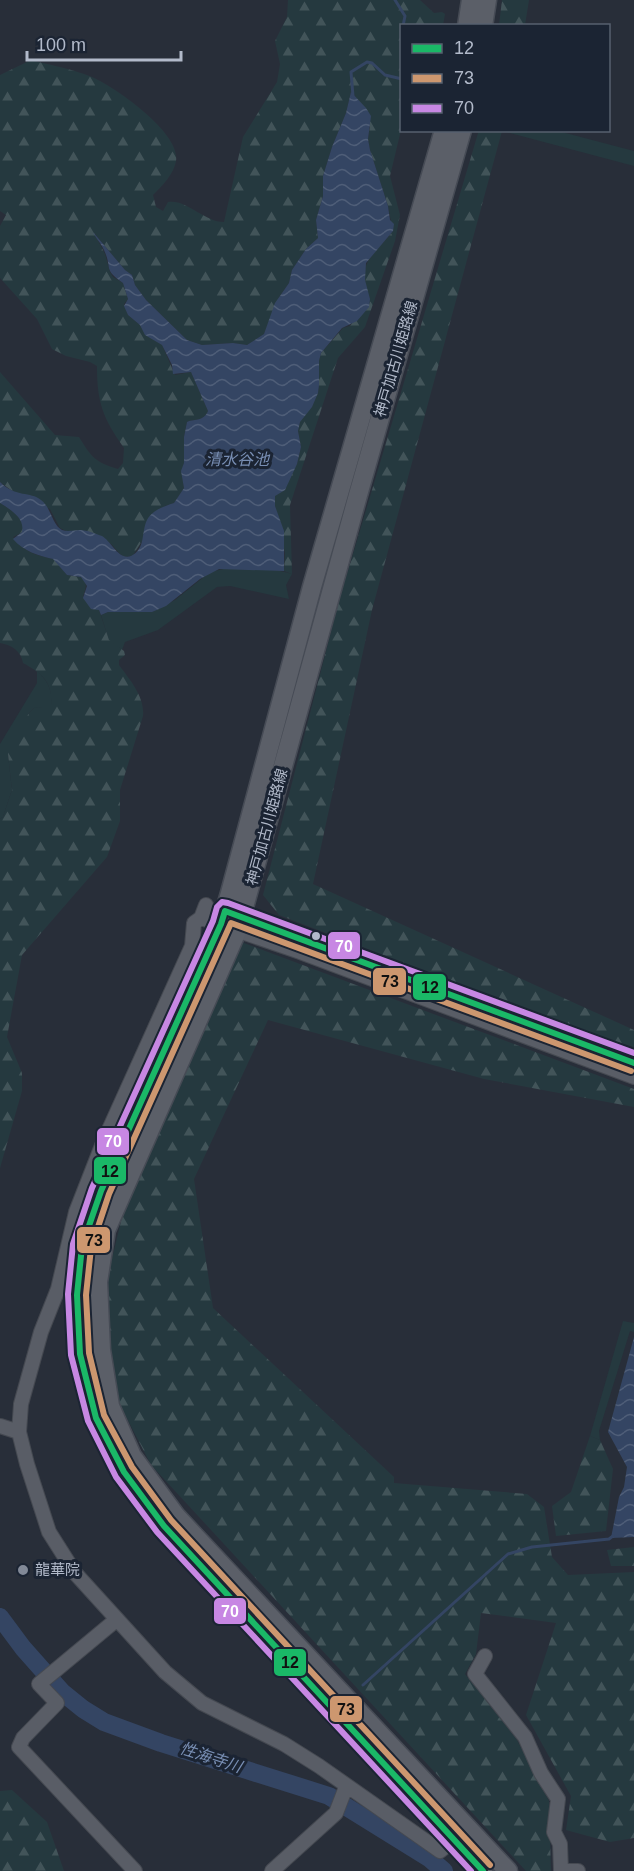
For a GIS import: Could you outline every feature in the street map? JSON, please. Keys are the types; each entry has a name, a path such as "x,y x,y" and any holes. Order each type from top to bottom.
{"main road":[{"path":"467,24 471,0"},
{"path":"483,24 487,0"},
{"name":"神戸加古川姫路線","path":"443,132 312,587 231,920 101,1191 82,1246 77,1295 80,1354 96,1418 124,1472 164,1526 483,1871"},
{"name":"神戸加古川姫路線","path":"461,132 358,495 231,920 106,1230 98,1282 100,1350 110,1406 132,1456 176,1516 508,1871"}],"street":[{"path":"454,1840 440,1851 345,1790 319,1766 284,1744 202,1703 165,1671 75,1573 49,1532 19,1432 21,1404 31,1363 48,1311 58,1289 76,1212 103,1143 192,946 194,923 203,911 634,1062"},
{"path":"231,920 634,1077"},
{"path":"0,1426 19,1432"},
{"path":"116,1620 39,1684 57,1703 23,1738 19,1747 135,1871"},
{"path":"485,1656 475,1674 525,1737 541,1773 558,1799 554,1832 560,1844 562,1871 578,1871"},
{"path":"272,1871 336,1813 345,1790"}],"green space":[{"path":"288,0 420,0 434,13 445,14 443,24 400,24 401,132 390,176 400,215 395,241 365,327 338,358 290,505 292,574 284,571 285,553 275,496 297,464 301,447 298,431 300,421 312,406 318,393 321,353 343,328 350,326 370,299 365,276 368,261 393,231 388,206 370,150 368,139 370,126 354,94 351,92 346,113 323,176 323,196 316,220 318,238 306,249 292,270 289,283 279,297 264,334 247,345 233,343 202,345 187,340 146,300 135,285 132,275 125,270 94,233 105,254 110,272 113,277 123,283 128,299 124,304 128,315 140,325 145,334 162,345 175,375 191,372 208,411 202,418 187,422 182,475 184,488 174,503 165,506 133,555 124,556 106,541 60,528 50,509 15,493 0,482 0,372 55,435 79,437 95,458 118,469 123,463 124,448 103,410 98,390 97,366 52,349 37,319 0,278 0,226 6,215 0,211 0,75 31,60 66,68 98,80 134,103 159,126 175,150 176,161 173,171 153,195 156,207 163,211 168,202 175,202 209,218 224,222 243,137 277,82 280,64 275,41 287,17"},
{"path":"502,0 529,0 525,24 499,24"},
{"path":"478,132 502,132 372,610 313,884 634,1030 634,1047 582,1031 279,915 263,895 339,601"},
{"path":"506,132 562,132 634,151 634,166"},
{"path":"0,503 16,515 22,523 23,532 13,537 21,546 36,554 54,559 67,575 83,579 86,586 83,596 99,610 109,640 124,651 125,655 119,660 119,665 139,695 143,716 120,790 120,821 107,857 22,955 7,1037 22,1073 22,1091 0,1168 0,819 3,817 12,790 8,754 10,743 29,713 34,708 51,706 51,698 48,685 41,675 23,663 15,649 0,643"},
{"path":"228,568 292,574 286,585 289,599 230,586 217,587 158,630 125,642 122,650 109,641 101,615 108,612 152,612 175,600 210,572"},
{"path":"37,671 49,687 51,707 34,708 29,713 8,754 12,790 3,817 0,819 0,744 37,683"},
{"path":"241,942 634,1089 634,1107 484,1079 268,1020 194,1179 213,1308 394,1477 394,1483 527,1494 544,1507 552,1557 568,1575 634,1572 634,1838 610,1842 566,1830 571,1796 526,1715 556,1623 481,1613 476,1654 465,1674 517,1740 549,1801 551,1871 526,1871 151,1465 119,1403 108,1337 108,1275 124,1209"},
{"path":"623,1321 634,1323 634,1332 630,1331 599,1431 600,1440 590,1436"},
{"path":"590,1436 600,1440 613,1469 606,1531 556,1536 552,1506 571,1492"},
{"path":"634,1547 634,1566 611,1566 607,1550"},
{"path":"12,1790 47,1822 64,1871 0,1871 0,1791"}],"water":[{"name":"清水谷池","path":"351,92 371,116 368,139 370,150 388,206 390,220 394,224 393,231 366,263 365,280 370,299 369,307 357,321 342,328 321,353 318,393 312,407 300,422 298,431 301,447 297,464 285,490 275,496 275,506 284,531 284,571 219,569 200,579 166,606 152,612 108,612 101,615 99,610 91,609 83,598 87,586 81,577 67,575 53,559 26,550 13,539 22,532 22,527 16,515 0,503 0,482 12,490 41,500 62,530 83,530 102,536 123,556 131,556 141,545 149,517 159,509 174,503 184,488 181,471 184,463 184,437 187,422 202,418 208,411 191,372 173,374 172,365 162,345 145,335 140,325 128,315 124,306 128,299 123,283 110,271 107,256 93,232 125,270 132,275 135,285 146,300 187,340 202,345 233,343 247,345 264,334 275,303 289,283 292,270 306,249 318,238 316,220 323,196 323,176 346,113"},
{"path":"634,1337 634,1537 611,1538 627,1467 608,1432"}],"waterway":[{"path":"395,0 405,16 403,24"},
{"path":"353,96 351,72 367,62 372,63 385,75 400,79"},
{"path":"363,1685 508,1554 532,1547 609,1539 613,1536"},
{"name":"性海寺川","path":"0,1617 23,1648 62,1692 104,1722 161,1743 329,1796 429,1858 444,1871"}],"transit line":[{"name":"70","path":"471,1871 157,1532 116,1477 88,1421 71,1355 68,1294 73,1244 92,1188 213,921 217,907 222,902 634,1053"},
{"name":"12","path":"225,911 101,1191 82,1246 77,1295 80,1354 96,1418 124,1472 164,1526 483,1871"},
{"name":"12","path":"225,911 634,1063"},
{"name":"73","path":"490,1865 171,1520 132,1467 104,1415 89,1353 86,1295 91,1248 109,1194 231,923 631,1071"}],"place":[{"name":"龍華院","path":"23,1570"}]}
